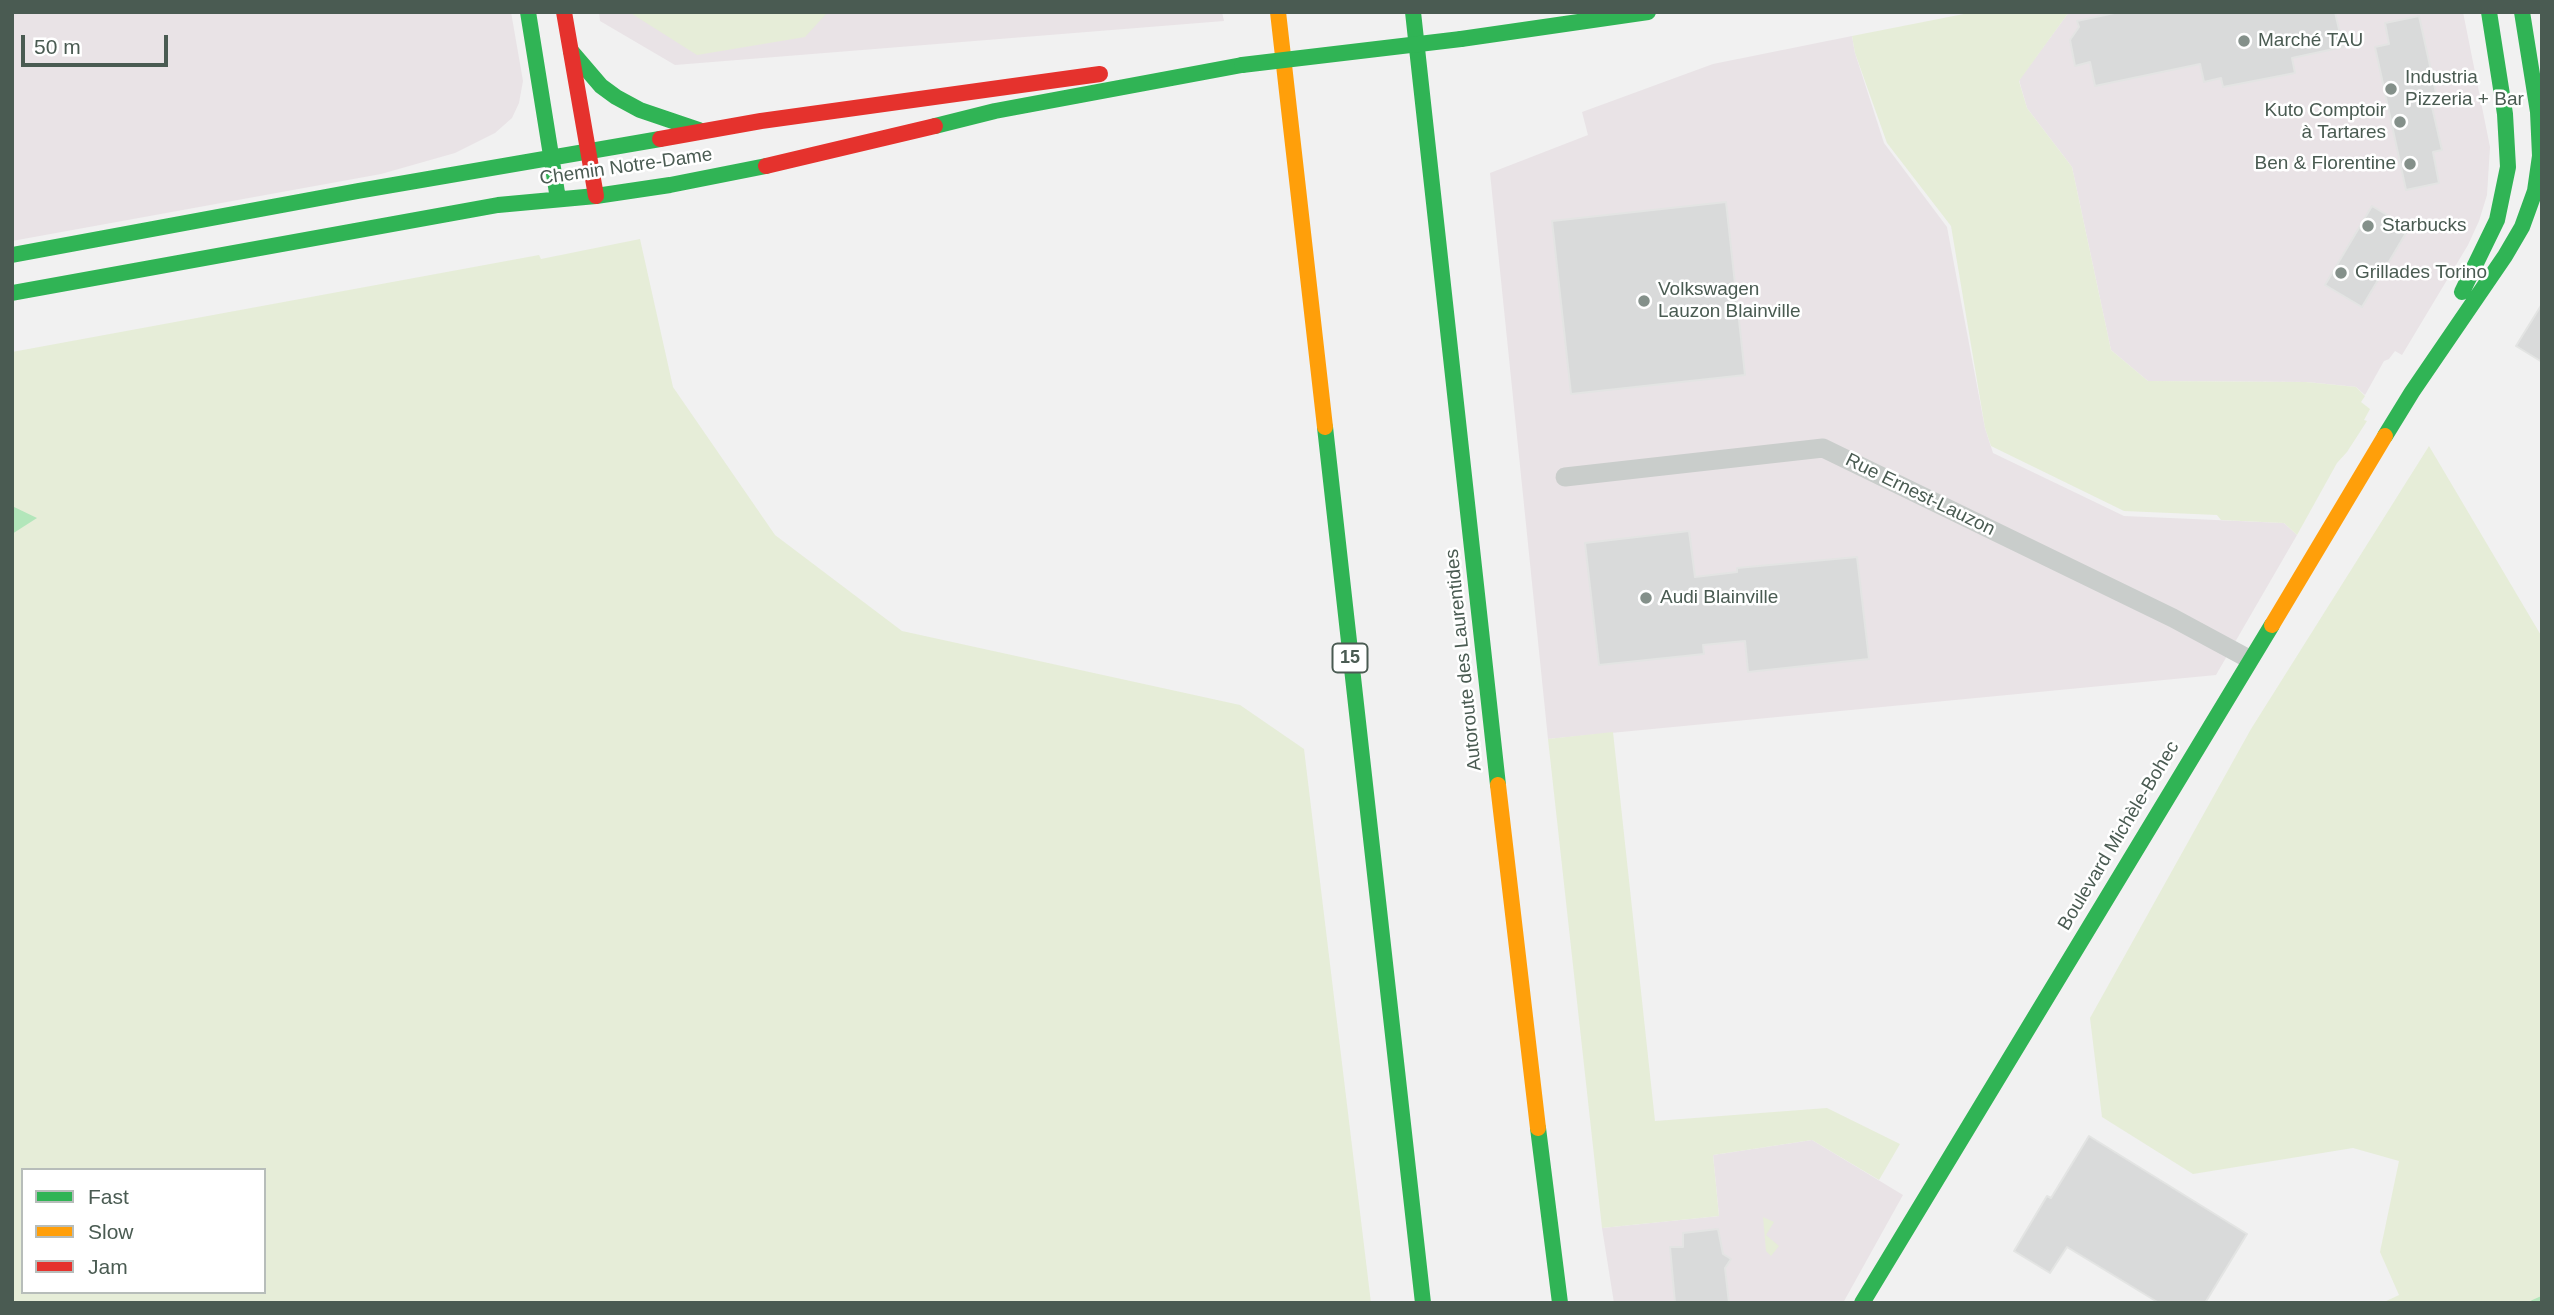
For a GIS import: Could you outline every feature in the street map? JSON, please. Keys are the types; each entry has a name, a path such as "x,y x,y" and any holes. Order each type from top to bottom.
{"main road":[{"path":"528,12 558,199"},
{"path":"564,12 596,196"},
{"name":"15","path":"1278,12 1423,1303"},
{"name":"Autoroute des Laurentides","path":"1413,12 1508,879 1560,1303"},
{"name":"Chemin Notre-Dame","path":"12,255 344,193 810,113 1079,76 1242,65 1461,39 1648,12"},
{"name":"Boulevard Michèle-Bohec","path":"2412,392 2486,246 2504,195 2508,167 2507,129 2489,12"},
{"name":"Boulevard Michèle-Bohec","path":"1862,1303 2412,392 2512,245 2532,204 2538,176 2539,133 2522,12"},
{"path":"570,51 601,86 616,97 640,110 702,131"},
{"name":"Chemin Notre-Dame","path":"12,293 498,205 596,196 670,185 787,162 995,111 1242,65"}],"street":[{"name":"Rue Ernest-Lauzon","path":"1565,477 1823,449 2174,618 2249,659"}],"shaded area":[{"path":"12,12 511,12 523,81 519,103 512,118 495,133 455,153 381,174 12,241"},
{"path":"599,12 1222,12 1224,21 675,65 600,21"},
{"path":"629,12 828,12 805,37 697,55"},
{"path":"1974,12 2069,12 2019,81 2027,108 2072,167 2111,350 2148,381 2306,382 2356,387 2365,396 2361,402 2370,409 2364,420 2367,421 2337,463 2297,535 2284,523 2221,520 2217,515 2124,511 1991,446 1985,428 1951,226 1887,143 1855,53 1852,36"},
{"path":"2069,12 2463,12 2490,147 2487,195 2468,245 2402,355 2395,351 2384,361 2365,395 2356,387 2306,382 2148,381 2111,350 2072,167 2027,108 2019,80"},
{"path":"1852,36 1884,143 1947,227 1985,428 1993,453 2124,516 2284,523 2297,535 2216,675 1548,739 1490,173 1588,135 1582,112 1713,64"},
{"path":"640,239 673,387 775,535 902,631 1240,705 1304,749 1371,1303 12,1303 12,352 539,255 541,259"},
{"path":"2429,446 2542,637 2542,1303 2382,1303 2399,1295 2380,1252 2399,1161 2353,1148 2193,1174 2102,1117 2090,1018 2251,729"},
{"path":"12,506 37,518 12,534"},
{"path":"1613,732 1655,1121 1827,1108 1900,1144 1879,1180 1812,1140 1713,1155 1719,1216 1602,1228 1548,739"},
{"path":"1812,1140 1903,1195 1843,1303 1614,1303 1602,1228 1719,1216 1713,1155"},
{"path":"1763,1217 1774,1222 1766,1235 1779,1246 1771,1256 1766,1251"}],"building":[{"path":"2119,12 2335,12 2343,47 2292,58 2295,73 2223,87 2221,78 2204,82 2200,64 2095,86 2090,62 2075,66 2070,40 2079,27 2077,21"},
{"path":"2419,16 2436,93 2429,94 2442,150 2433,152 2439,183 2406,190 2375,47 2389,44 2385,23"},
{"path":"1726,202 1745,375 1571,394 1552,221"},
{"path":"2372,206 2409,228 2362,307 2325,285"},
{"path":"2542,304 2542,362 2516,346"},
{"path":"1689,531 1695,577 1737,572 1737,568 1857,557 1869,659 1748,672 1745,641 1703,645 1704,654 1599,665 1585,543"},
{"path":"2089,1136 2247,1234 2205,1303 2159,1303 2067,1247 2050,1273 2014,1251 2047,1196 2051,1198"},
{"path":"1718,1229 1723,1254 1731,1259 1725,1268 1729,1303 1675,1303 1670,1247 1683,1247 1683,1233"}],"waterway":[{"path":"2533,1303 2542,1299"}],"traffic: fast":[{"path":"528,12 558,199"},
{"path":"1413,12 1498,785"},
{"path":"1461,39 1648,12"},
{"path":"2462,292 2497,220 2508,167 2505,114 2489,12"},
{"path":"2385,436 2505,256 2522,227 2535,191 2540,156 2538,112 2522,12"},
{"path":"1242,65 1461,39"},
{"path":"571,51 601,86 616,97 640,110 699,130"},
{"path":"935,126 995,111 1242,65"},
{"path":"12,255 660,139"},
{"path":"12,293 498,205 596,196 766,166"},
{"path":"1325,427 1423,1303"},
{"path":"1862,1303 2272,625"},
{"path":"1538,1128 1560,1303"}],"traffic: slow":[{"path":"1278,12 1325,427"},
{"path":"2272,625 2385,436"},
{"path":"1498,785 1538,1128"}],"traffic: jam":[{"path":"564,12 596,196"},
{"path":"660,139 761,121 1100,74"},
{"path":"766,166 935,126"}],"place":[{"name":"Marché TAU","path":"2244,41"},
{"name":"Industria Pizzeria + Bar","path":"2391,89"},
{"name":"Kuto Comptoir à Tartares","path":"2400,122"},
{"name":"Ben & Florentine","path":"2410,164"},
{"name":"Starbucks","path":"2368,226"},
{"name":"Grillades Torino","path":"2341,273"},
{"name":"Volkswagen Lauzon Blainville","path":"1644,301"},
{"name":"Audi Blainville","path":"1646,598"}]}
